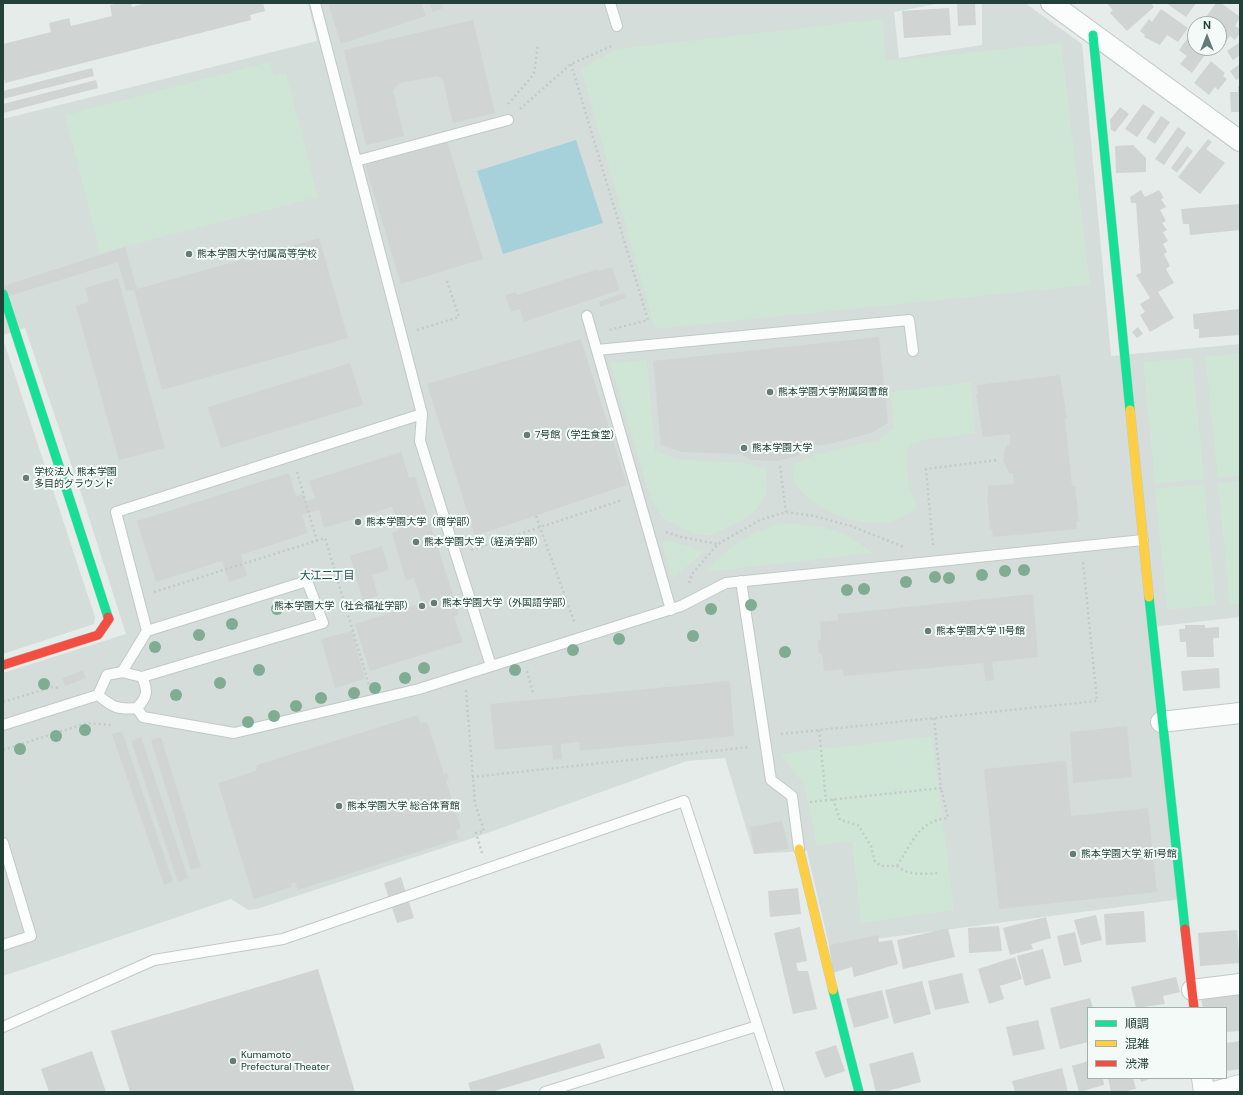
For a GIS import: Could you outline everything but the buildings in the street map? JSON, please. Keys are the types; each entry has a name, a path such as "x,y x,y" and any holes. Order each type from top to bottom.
{"street":[{"path":"1051,3 1093,36 1240,141"},
{"path":"1093,36 1160,722 1193,999 1240,984"},
{"path":"3,294 109,619 98,635 3,665"},
{"path":"1160,722 1240,713"},
{"path":"799,849 859,1092"},
{"path":"1202,1079 1204,1092"},
{"path":"1214,1092 1240,1085"}],"lane":[{"path":"315,3 422,414 420,441 490,666"},
{"path":"610,3 617,26"},
{"path":"356,161 508,120"},
{"path":"587,316 671,610"},
{"path":"597,350 909,320 913,351"},
{"path":"147,631 116,512 422,414"},
{"path":"138,708 143,717 234,733 419,689 580,637 671,610 682,606 726,583 1143,540"},
{"path":"3,725 98,695 107,675 122,672 142,677 323,623 307,581 147,631 122,672"},
{"path":"741,581 771,780 792,796 799,849"},
{"path":"98,695 112,707 126,709 138,708 144,701 147,689 142,677"},
{"path":"3,1026 154,960 284,939 684,801 779,1092"},
{"path":"3,843 31,936 3,945"},
{"path":"545,1092 757,1026"}],"path":[{"path":"538,44 534,74 505,108 508,120 571,64 614,45"},
{"path":"571,64 648,320 592,334"},
{"path":"402,335 458,317 446,278"},
{"path":"292,456 317,540"},
{"path":"935,562 926,469 998,460"},
{"path":"780,466 786,512"},
{"path":"456,555 638,494"},
{"path":"682,606 692,574 718,544 760,520 786,512 814,516 850,526 906,548 916,563"},
{"path":"536,516 580,637"},
{"path":"647,525 680,537 718,544"},
{"path":"472,777 765,740 819,730 1097,701 1081,546"},
{"path":"523,655 533,694"},
{"path":"464,674 475,803 484,831 476,833 487,869"},
{"path":"897,866 907,851 915,834 938,819 948,818 941,788 934,718"},
{"path":"3,750 86,723 118,725"},
{"path":"819,730 826,800"},
{"path":"793,803 941,788"},
{"path":"833,799 840,820 858,825 871,846 875,862 882,866 897,866 901,869 915,873 940,873"}],"shaded area":[{"name":"熊本学園大学","path":"308,3 941,3 894,12 899,58 982,45 982,3 1025,3 1082,44 1111,356 1240,344 1240,617 1151,627 1181,899 829,945 807,851 754,854 725,758 687,761 479,836 257,909 248,910 231,899 3,976 3,673 126,634 82,496 25,328 3,335 3,119 317,41"},
{"name":"学校法人 熊本学園 多目的グラウンド","path":"3,339 95,617 94,624 3,654"}],"green space":[{"path":"882,19 886,61 1061,43 1090,285 655,329 581,69 617,49"},
{"path":"270,62 274,76 286,73 318,197 100,253 65,115"},
{"path":"1240,353 1240,476 1218,478 1205,357"},
{"path":"1192,358 1204,479 1155,484 1143,362"},
{"path":"647,360 655,451 681,460 745,463 766,469 767,493 757,509 737,523 712,535 700,535 683,529 663,518 654,506 648,490 610,363"},
{"path":"971,382 975,433 925,440 912,444 907,451 908,483 917,507 900,518 890,522 878,523 851,520 813,502 795,483 792,465 817,454 878,440 894,428 891,392"},
{"path":"1240,481 1240,604 1230,605 1218,483"},
{"path":"1204,484 1216,605 1167,610 1155,489"},
{"path":"782,524 809,525 830,529 851,538 873,553 706,572 722,555 740,541 760,531"},
{"path":"665,540 705,551 674,578 670,575 662,544"},
{"path":"932,736 954,910 861,923 852,841 817,846 805,786 781,754"}],"water":[{"path":"576,140 603,223 503,254 477,171"}],"traffic: fast":[{"path":"1093,35 1130,410"},
{"path":"3,294 108,617"},
{"path":"1149,597 1185,929"},
{"path":"833,990 859,1092"}],"traffic: slow":[{"path":"1130,410 1149,597"},
{"path":"799,849 833,990"}],"traffic: jam":[{"path":"3,665 98,635 109,619 108,617"},
{"path":"1185,929 1194,1007"}],"place":[{"name":"熊本学園大学付属高等学校","path":"189,254"},
{"name":"熊本学園大学附属図書館","path":"770,392"},
{"name":"7号館（学生食堂）","path":"527,435"},
{"name":"熊本学園大学","path":"744,448"},
{"name":"学校法人 熊本学園 多目的グラウンド","path":"26,478"},
{"name":"熊本学園大学（商学部）","path":"358,522"},
{"name":"熊本学園大学（経済学部）","path":"416,542"},
{"name":"熊本学園大学（外国語学部）","path":"434,603"},
{"name":"熊本学園大学（社会福祉学部）","path":"422,606"},
{"name":"熊本学園大学 11号館","path":"928,631"},
{"name":"熊本学園大学 総合体育館","path":"339,806"},
{"name":"熊本学園大学 新1号館","path":"1073,854"},
{"name":"Kumamoto Prefectural Theater","path":"233,1061"}],"district":[{"name":"大江二丁目","path":"327,576"}]}
